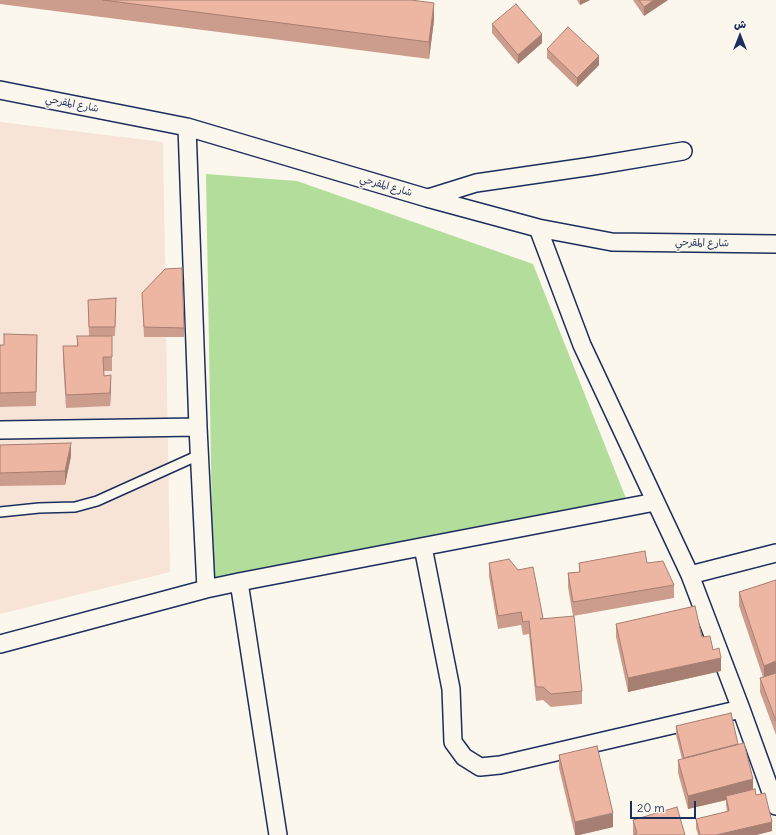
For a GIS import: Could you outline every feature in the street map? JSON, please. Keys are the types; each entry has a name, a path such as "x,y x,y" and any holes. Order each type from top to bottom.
{"street":[{"name":"شارع المقرحي","path":"0,90 187,127 428,198 538,228 612,242 776,244"},
{"path":"187,127 199,454 206,589"},
{"path":"428,198 476,183 593,166 683,150"},
{"path":"538,228 582,345 690,575 776,806"},
{"path":"0,430 198,427"},
{"path":"0,644 206,589 655,502"},
{"path":"422,547 451,689 453,742 464,758 480,767 500,765 741,709"},
{"path":"690,575 776,552"},
{"path":"239,582 278,835"}],"lane":[{"path":"0,512 75,506 97,501 199,454"}],"shaded area":[{"path":"0,122 163,142 170,572 0,614"}],"green space":[{"path":"206,174 297,181 533,264 627,501 213,579"}],"building":[{"path":"103,0 411,0 434,3 429,42"},
{"path":"639,0 654,0 644,7"},
{"path":"516,4 542,34 518,55 492,24"},
{"path":"568,27 599,56 577,78 547,49"},
{"path":"182,268 184,328 144,327 142,293 165,269"},
{"path":"116,298 115,327 89,327 88,300"},
{"path":"4,334 37,335 36,392 0,393 0,345 4,345"},
{"path":"77,336 112,336 112,357 103,357 104,376 111,375 110,393 66,395 63,346 78,346"},
{"path":"71,443 65,471 0,473 0,445"},
{"path":"645,551 647,563 663,561 674,585 573,602 568,573 580,572 579,563"},
{"path":"509,559 518,570 533,567 543,618 540,619 574,616 582,691 551,694 543,687 536,687 529,621 523,622 521,612 498,616 489,563"},
{"path":"776,580 776,661 764,666 739,592"},
{"path":"695,606 702,637 710,636 713,650 719,648 721,658 628,678 616,624"},
{"path":"776,673 776,721 760,678"},
{"path":"731,713 738,744 684,758 676,726"},
{"path":"744,743 753,779 688,796 678,760"},
{"path":"597,746 613,813 575,822 559,755"},
{"path":"755,789 756,795 765,793 772,822 716,835 700,835 696,819 729,811 726,796"},
{"path":"677,807 685,835 634,835 637,833 633,820"}]}
